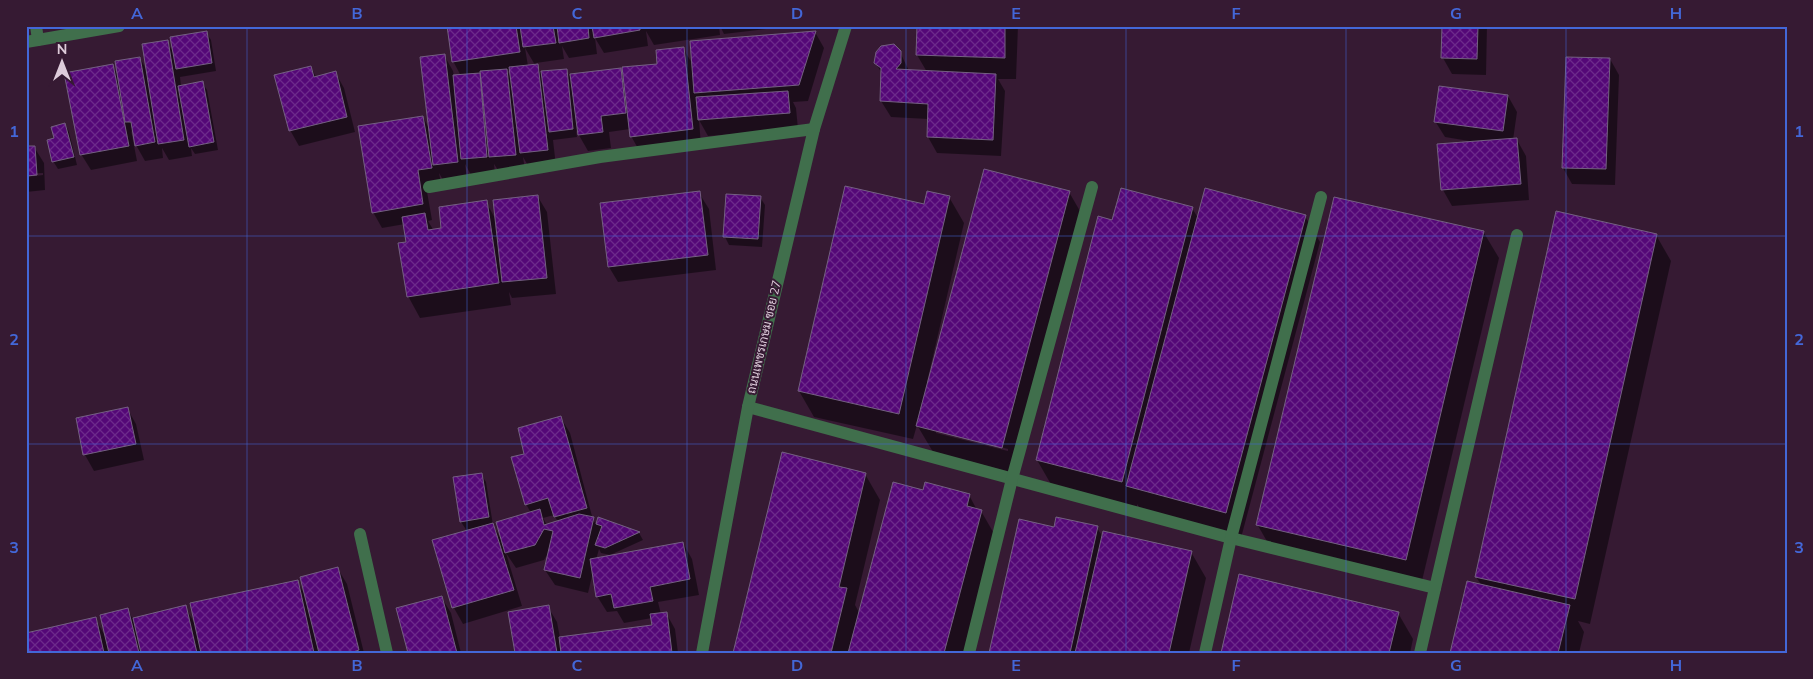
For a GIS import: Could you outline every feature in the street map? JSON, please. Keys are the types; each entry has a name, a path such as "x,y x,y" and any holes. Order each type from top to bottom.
{"street":[{"path":"36,26 32,41 119,26"},
{"name":"ถนนเพชรเกษม ซอย 27","path":"702,653 748,407 814,130 846,26"},
{"path":"429,187 600,157 814,130"},
{"path":"969,653 1012,479 1092,187"},
{"path":"1205,653 1231,538 1321,197"},
{"path":"1420,653 1517,235"},
{"path":"748,407 1231,538 1436,588"},
{"path":"360,534 387,653"}],"building":[{"path":"447,26 516,26 520,52 452,62"},
{"path":"520,26 553,26 556,43 523,47"},
{"path":"557,26 588,26 589,38 559,43"},
{"path":"592,26 640,26 640,30 594,38"},
{"path":"917,26 1005,26 1005,58 916,55"},
{"path":"1442,26 1478,26 1477,59 1441,58"},
{"path":"207,31 212,63 176,69 170,37"},
{"path":"816,31 799,85 694,93 690,41"},
{"path":"168,40 184,140 158,144 142,44"},
{"path":"894,44 901,51 901,63 896,69 996,74 993,140 927,137 928,104 880,101 881,68 874,63 876,52 881,46"},
{"path":"684,47 693,129 630,137 622,67 657,64 656,50"},
{"path":"445,54 458,162 433,165 420,57"},
{"path":"140,57 155,142 135,146 131,122 125,122 115,61"},
{"path":"1566,57 1610,58 1606,169 1562,168"},
{"path":"113,64 129,146 80,155 64,73"},
{"path":"538,64 548,150 520,153 509,67"},
{"path":"311,66 314,77 336,71 347,117 289,131 274,75"},
{"path":"621,68 626,113 601,116 603,132 578,135 570,74"},
{"path":"507,69 516,155 489,157 480,71"},
{"path":"567,69 573,129 549,132 541,71"},
{"path":"480,73 487,157 461,159 453,75"},
{"path":"203,81 214,142 189,147 178,86"},
{"path":"1439,86 1508,95 1503,131 1434,122"},
{"path":"788,91 790,113 698,120 696,97"},
{"path":"423,116 432,168 418,170 423,204 372,213 358,126"},
{"path":"65,123 74,157 52,162 47,140 54,138 51,127"},
{"path":"1517,138 1521,184 1441,190 1437,144"},
{"path":"26,146 35,146 37,175 26,176"},
{"path":"984,169 1070,191 1002,448 916,426"},
{"path":"845,186 924,204 927,191 950,196 899,414 798,391"},
{"path":"1121,188 1193,207 1122,482 1036,460 1098,216 1112,220"},
{"path":"1205,188 1306,215 1226,513 1126,486"},
{"path":"700,191 708,255 608,267 600,203"},
{"path":"726,194 761,196 758,239 723,237"},
{"path":"538,195 547,278 502,282 493,200"},
{"path":"1334,197 1484,231 1406,560 1256,525"},
{"path":"487,200 499,283 407,297 398,243 406,242 402,217 425,213 428,230 441,228 439,207"},
{"path":"1556,211 1657,234 1575,599 1475,577"},
{"path":"128,407 136,444 83,455 76,418"},
{"path":"561,416 587,508 554,517 548,498 525,505 511,457 524,454 518,428"},
{"path":"782,452 866,473 839,587 847,588 831,653 733,653"},
{"path":"482,473 489,517 460,522 453,477"},
{"path":"893,482 923,490 925,482 970,494 967,506 982,510 944,653 848,653"},
{"path":"540,509 544,525 579,514 594,517 580,578 544,570 553,531 544,529 535,545 505,553 496,522"},
{"path":"598,517 640,532 605,548 595,545 602,526 596,524"},
{"path":"1056,517 1098,526 1070,653 989,653 1019,519 1054,527"},
{"path":"493,523 514,590 452,608 432,540"},
{"path":"1103,531 1192,551 1169,653 1075,653"},
{"path":"683,542 690,579 650,587 653,601 614,608 611,594 596,597 590,559"},
{"path":"338,567 359,650 350,653 319,653 300,577"},
{"path":"1239,574 1399,612 1389,653 1221,653"},
{"path":"298,580 314,653 201,653 190,603"},
{"path":"1467,581 1570,605 1558,653 1450,653"},
{"path":"442,596 457,653 408,653 396,608"},
{"path":"186,605 197,653 141,653 133,618"},
{"path":"549,605 557,653 515,653 508,612"},
{"path":"128,608 139,653 109,653 100,615"},
{"path":"667,612 672,653 561,653 559,637 652,625 650,614"},
{"path":"96,617 104,653 26,653 26,633"}]}
